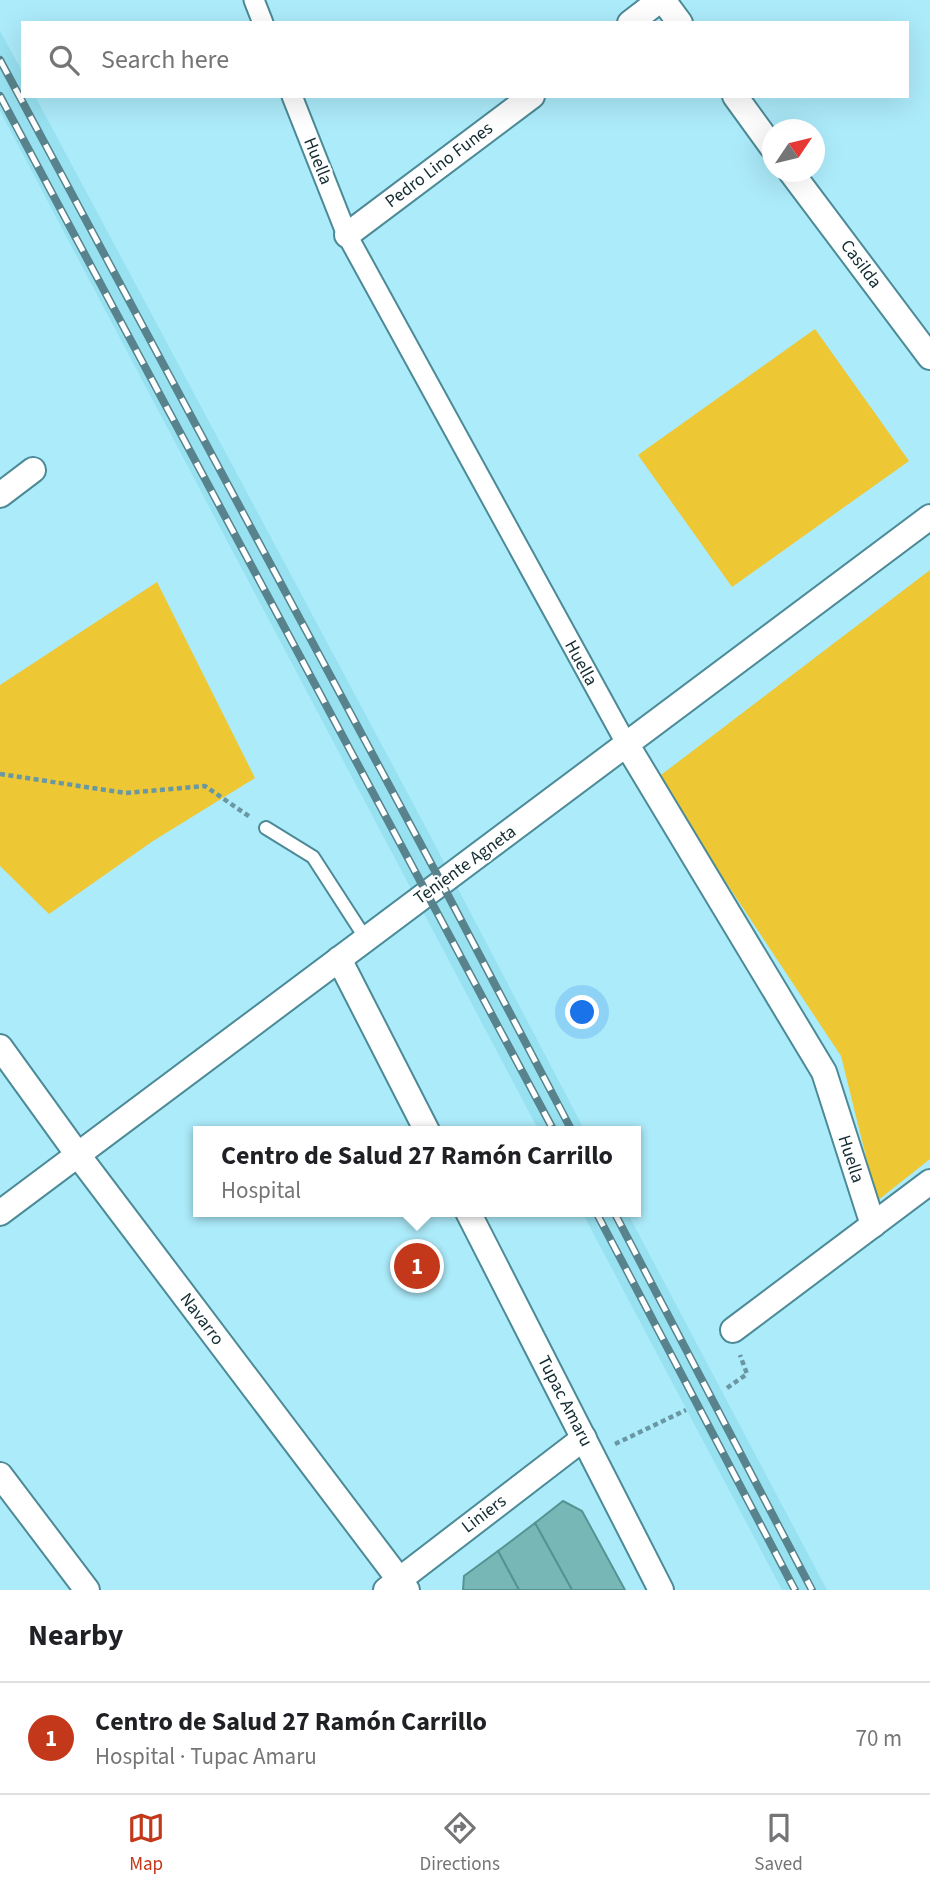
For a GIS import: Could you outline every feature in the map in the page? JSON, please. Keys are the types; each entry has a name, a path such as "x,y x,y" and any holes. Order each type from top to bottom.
{"street":[{"path":"254,0 262,21"},
{"path":"633,21 662,0 678,21"},
{"name":"Huella","path":"293,98 347,235 627,745 824,1072 873,1225"},
{"name":"Pedro Lino Funes","path":"347,235 529,98"},
{"path":"736,98 762,132"},
{"name":"Casilda","path":"798,182 930,358"},
{"path":"0,495 33,470"},
{"name":"Teniente Agneta","path":"0,1213 930,517"},
{"path":"339,959 424,1126"},
{"name":"Navarro","path":"0,1047 397,1587"},
{"path":"733,1330 930,1182"},
{"name":"Tupac Amaru","path":"471,1217 661,1590"},
{"name":"Liniers","path":"397,1587 588,1447"},
{"path":"0,1475 87,1590"}],"lane":[{"path":"267,828 313,857 366,939"}],"path":[{"path":"0,774 127,793 205,786 267,828"},
{"path":"588,1447 686,1410"}],"shaded area":[{"path":"0,31 21,69 21,98 36,98 582,1126 536,1126 0,111"},
{"path":"815,329 909,461 732,587 638,455"},
{"path":"930,570 930,1159 877,1201 841,1056 657,778"},
{"path":"157,582 255,778 153,841 49,914 0,866 0,685"},
{"path":"585,1217 630,1217 827,1590 782,1590"}],"building":[{"path":"563,1501 582,1511 625,1590 572,1590 535,1523"},
{"path":"535,1523 572,1590 519,1590 498,1551"},
{"path":"498,1551 519,1590 463,1590 464,1576"}],"railway":[{"path":"0,60 569,1126"},
{"path":"0,96 551,1126"},
{"path":"599,1217 795,1590"},
{"path":"617,1217 812,1590"}],"place":[{"name":"Centro de Salud 27 Ramón Carrillo","path":"417,1266"}]}
